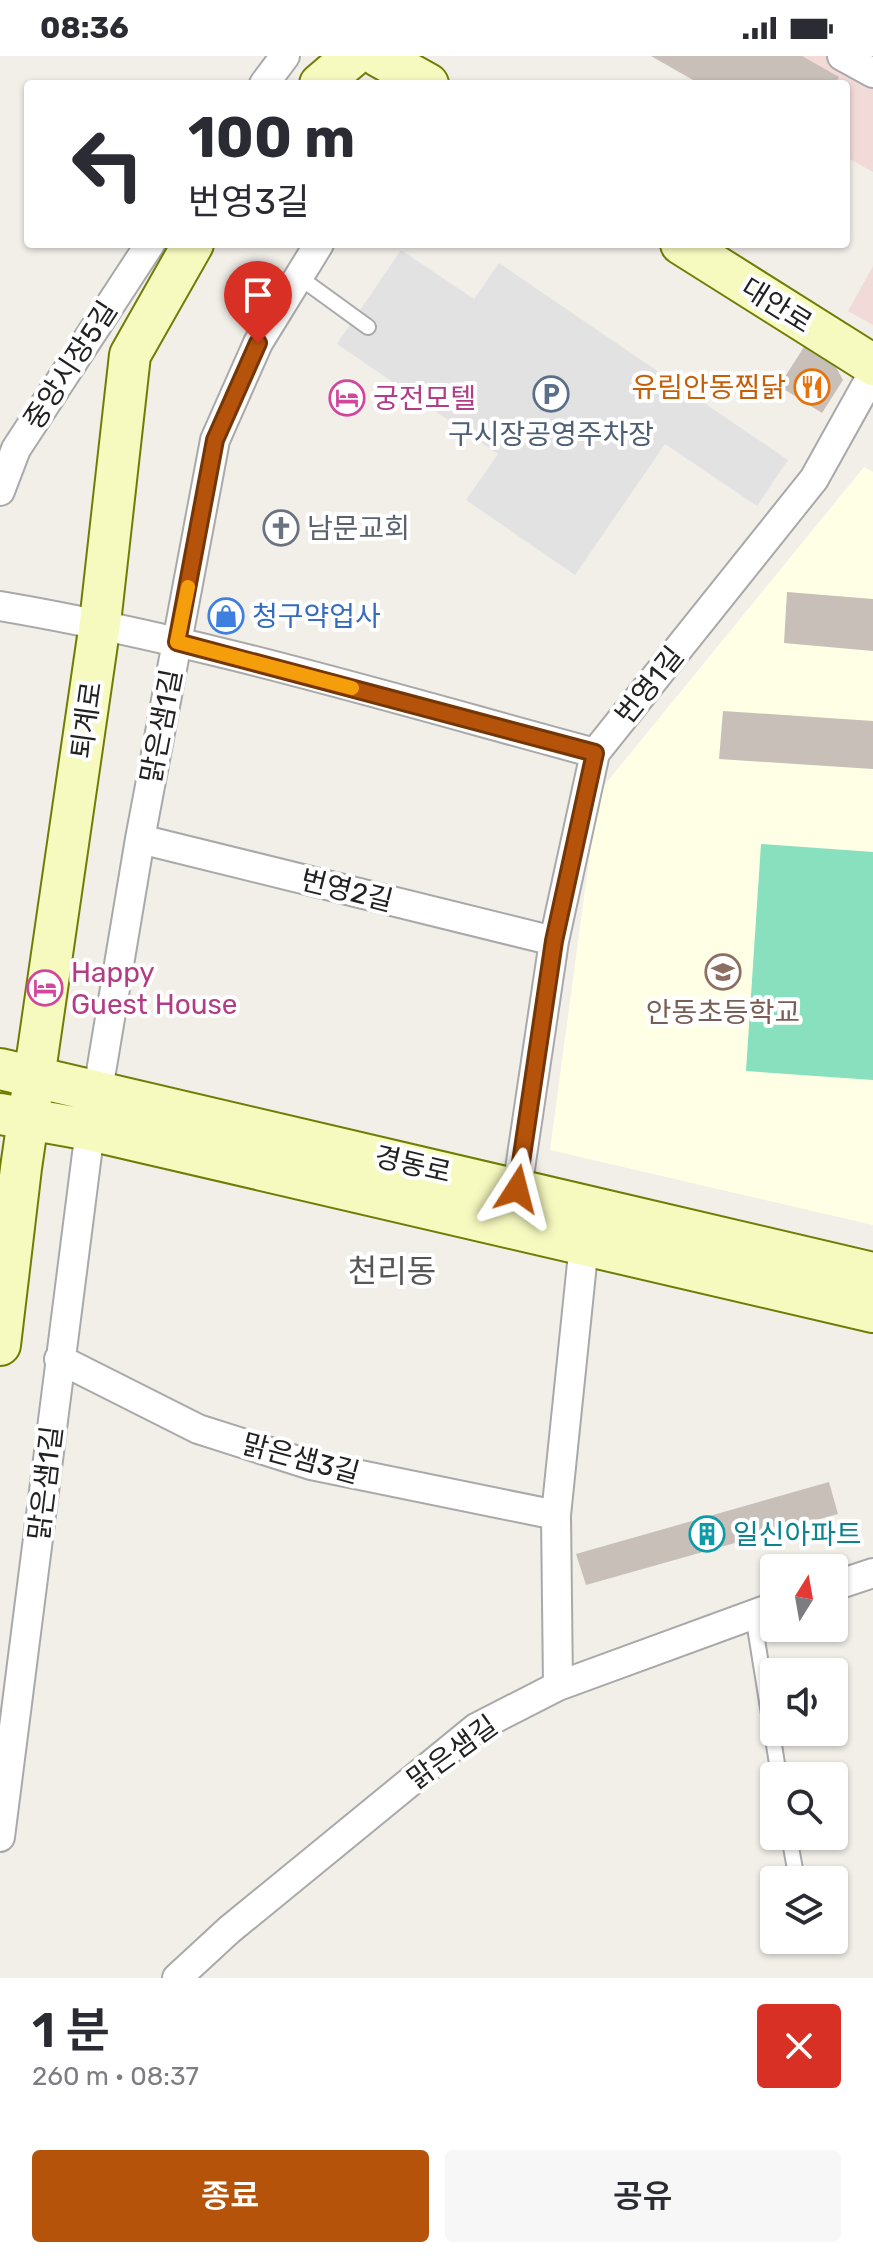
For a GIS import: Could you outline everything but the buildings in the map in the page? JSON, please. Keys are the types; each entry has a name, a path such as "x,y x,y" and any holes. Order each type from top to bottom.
{"street":[{"path":"267,80 285,56"},
{"path":"325,80 353,56"},
{"path":"378,56 421,80"},
{"path":"842,56 873,73"},
{"name":"중앙시장5길","path":"0,491 16,449 147,248"},
{"name":"퇴계로","path":"0,1345 17,1211 14,1116 17,1073 100,623 130,355 191,248"},
{"name":"맑은샘1길","path":"98,1090 140,839 215,440 258,343 317,248"},
{"name":"대안로","path":"687,248 873,365"},
{"name":"번영1길","path":"517,1189 554,941 595,753 814,479 873,373"},
{"path":"0,606 100,623 177,642 595,753"},
{"name":"번영2길","path":"140,839 554,941"},
{"name":"경동로","path":"17,1073 873,1273"},
{"name":"경동로","path":"14,1116 90,1130 873,1312"},
{"name":"맑은샘1길","path":"0,1837 90,1130"},
{"path":"558,1686 556,1515 584,1244"},
{"name":"맑은샘3길","path":"59,1359 198,1429 297,1461 556,1515"},
{"path":"848,1581 873,1573"},
{"name":"맑은샘길","path":"177,1978 229,1930 476,1728 558,1686 760,1612"}],"lane":[{"path":"299,277 368,327"},
{"path":"766,1642 778,1762"}],"shaded area":[{"path":"666,56 873,56 873,172 850,159 850,80 709,80"},
{"name":"구시장공영주차장","path":"401,250 474,299 499,263 788,460 757,506 665,444 575,575 466,500 498,454 337,344"},
{"path":"873,266 873,325 848,311"},
{"name":"안동초등학교","path":"864,467 873,472 873,1225 550,1150 598,793"}],"green space":[{"path":"761,844 873,852 873,1080 746,1071"}],"slow traffic":[{"path":"188,587 177,642 352,688"}],"place":[{"name":"유림안동찜닭","path":"812,387"},
{"name":"구시장공영주차장","path":"551,394"},
{"name":"궁전모텔","path":"347,398"},
{"name":"남문교회","path":"281,528"},
{"name":"청구약업사","path":"226,616"},
{"name":"안동초등학교","path":"723,972"},
{"name":"Happy Guest House","path":"45,988"},
{"name":"일신아파트","path":"707,1534"}],"district":[{"name":"천리동","path":"392,1271"}],"route":[{"path":"258,343 215,440 177,642 595,753 554,941 517,1189"}]}
